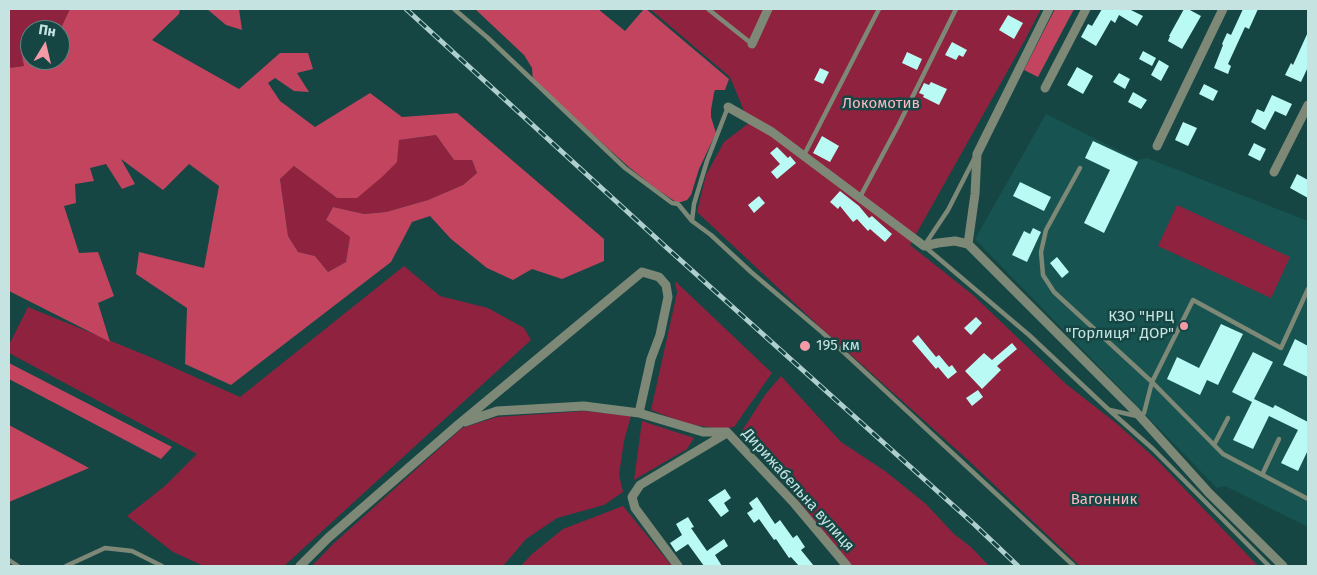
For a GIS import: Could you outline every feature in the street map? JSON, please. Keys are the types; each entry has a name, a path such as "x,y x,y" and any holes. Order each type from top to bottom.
{"street":[{"path":"752,44 768,9"},
{"path":"968,244 975,194 977,154 1049,9"},
{"path":"1045,88 1086,9"},
{"path":"1157,146 1223,9"},
{"path":"1274,172 1308,105"},
{"path":"728,107 772,132 924,246 955,241 968,244 1140,417 1209,493 1283,566"},
{"path":"300,566 328,538 459,424 642,272 658,277 666,285 668,297 660,334 651,358 639,413"},
{"path":"459,424 498,411 584,406 639,413 703,432 727,432"},
{"path":"678,566 635,508 632,497 640,485 727,432"},
{"name":"Дирижабельна вулиця","path":"727,432 794,503 847,566"}],"lane":[{"path":"454,9 488,38 625,168 672,203 678,204 692,221 711,235 751,272 824,333 1074,566"},
{"path":"708,9 752,44"},
{"path":"803,156 880,9"},
{"path":"859,198 899,124 956,9"},
{"path":"692,221 694,204 704,170 728,107"},
{"path":"977,154 948,210 924,246 1029,335 1153,449 1269,566"},
{"path":"1080,168 1046,230 1041,252 1043,275 1054,292 1152,382 1223,454 1308,499"},
{"path":"1109,410 1140,417 1144,413 1152,382 1193,300 1281,348 1308,289"},
{"path":"1214,445 1228,418"},
{"path":"1262,475 1279,439"},
{"path":"66,566 104,548 132,551 162,566"},
{"path":"9,560 18,566"}],"shaded area":[{"path":"70,9 180,9 179,14 152,40 239,89 280,53 308,53 313,69 297,73 309,92 294,91 275,78 268,83 280,101 315,127 370,93 402,117 457,113 604,239 604,261 562,279 532,269 513,280 487,268 451,239 430,216 412,222 391,262 231,385 185,364 187,308 136,274 139,252 204,268 219,186 189,164 163,190 121,159 135,184 122,189 106,164 90,168 94,181 75,184 76,203 64,206 79,253 98,252 114,296 98,303 110,342 9,291 9,68 20,67 20,70 70,70 70,20 65,20","holes":["436,135 454,160 472,160 477,173 463,185 428,200 386,212 364,214 333,207 326,220 350,237 346,262 328,272 315,256 298,252 288,236 280,179 294,166 337,198 357,198 397,162 399,140"]},
{"path":"207,9 239,9 242,30 226,25"},
{"path":"475,9 598,9 625,31 646,9 729,79 725,90 715,90 711,117 716,133 699,169 691,195 687,200 676,202 655,188 533,81 532,68 524,55"},
{"path":"1055,9 1074,9 1038,77 1024,70"},
{"name":"КЗО \"НРЦ \"Горлиця\" ДОР\"","path":"1046,114 1138,160 1147,158 1308,221 1308,527 1225,486 1217,488 975,239"},
{"path":"9,363 172,447 161,459 9,379"},
{"path":"9,425 89,468 9,502"}],"green space":[{"path":"9,9 70,9 65,20 20,20 20,67 9,68"},
{"name":"Вагонник","path":"650,9 1041,9 910,245 973,295 1066,384 1116,423 1159,462 1258,566 1080,566 968,460 821,328 697,212 706,175 724,142 749,123 730,77"},
{"path":"436,135 454,160 472,160 477,173 463,185 428,200 386,212 364,214 333,207 326,220 350,237 346,262 328,272 315,256 298,252 288,236 280,179 294,166 337,198 399,140"},
{"path":"1177,205 1290,257 1271,298 1158,246"},
{"path":"404,266 440,296 488,308 524,328 531,340 284,566 204,566 173,552 127,516 166,485 197,454 9,353 9,345 28,307 150,357 240,397"},
{"path":"675,281 772,373 734,427 722,429 687,424 651,410 677,293"},
{"path":"781,376 841,442 885,471 926,504 954,534 971,547 989,566 850,566 795,496 740,434 765,395"},
{"path":"585,411 631,416 624,441 619,475 623,492 604,505 557,518 526,539 503,566 312,566 333,544 462,428 497,417"},
{"path":"642,421 694,438 687,449 634,480"},
{"path":"623,506 672,566 521,566 532,554 563,529"}],"building":[{"path":"1102,9 1129,9 1143,16 1137,26 1119,15 1115,23 1111,20 1096,46 1081,37 1088,24 1092,26"},
{"path":"1184,9 1188,9 1201,16 1182,49 1168,41"},
{"path":"1243,9 1258,9 1249,29 1245,27 1228,64 1231,66 1228,74 1214,68 1227,33 1231,35"},
{"path":"1008,15 1023,23 1014,39 999,30"},
{"path":"1308,32 1308,67 1301,82 1285,75 1291,63 1293,65"},
{"path":"952,42 967,50 963,57 959,55 956,60 945,55"},
{"path":"1143,51 1156,58 1152,66 1139,59"},
{"path":"907,52 922,59 917,70 902,63"},
{"path":"1159,60 1169,66 1161,81 1151,75"},
{"path":"1077,67 1093,76 1083,94 1067,85"},
{"path":"820,68 829,72 823,84 814,80"},
{"path":"1119,73 1130,79 1125,89 1113,82"},
{"path":"931,82 947,89 939,105 919,93 924,83 929,85"},
{"path":"1204,84 1218,91 1213,101 1199,94"},
{"path":"1133,92 1147,100 1141,109 1128,102"},
{"path":"1272,95 1292,104 1286,116 1275,111 1265,130 1251,122 1257,109 1264,112"},
{"path":"1183,122 1197,128 1188,146 1175,140"},
{"path":"822,136 839,146 830,162 813,153"},
{"path":"1093,141 1138,162 1104,233 1084,223 1110,170 1085,158"},
{"path":"1254,143 1266,149 1260,161 1248,155"},
{"path":"777,147 796,163 777,179 771,172 780,164 770,153"},
{"path":"1297,174 1308,180 1308,198 1290,188"},
{"path":"1020,182 1051,197 1044,211 1013,196"},
{"path":"840,191 859,206 869,218 872,216 892,234 885,242 870,229 868,231 857,219 853,222 840,206 838,209 830,202"},
{"path":"759,196 765,203 754,213 748,205"},
{"path":"1033,228 1041,232 1027,262 1012,255 1024,231 1030,234"},
{"path":"1057,257 1069,272 1062,278 1050,263"},
{"path":"976,317 982,323 971,335 964,328"},
{"path":"1221,324 1243,334 1218,385 1207,380 1200,395 1167,379 1177,357 1199,368"},
{"path":"918,335 936,357 939,355 949,367 952,365 957,372 948,379 938,367 936,369 912,341"},
{"path":"1295,339 1308,346 1308,377 1283,365"},
{"path":"1012,343 1017,349 997,366 1001,370 982,389 965,371 984,353 992,360"},
{"path":"1253,352 1273,362 1254,399 1273,408 1275,405 1308,422 1308,450 1298,471 1281,463 1298,430 1269,416 1253,449 1233,440 1252,402 1232,392"},
{"path":"978,390 983,397 972,406 966,398"},
{"path":"725,489 731,498 724,503 729,511 721,517 708,500"},
{"path":"757,497 775,524 780,520 793,538 797,535 805,547 801,550 814,566 799,566 791,557 789,558 759,519 754,523 747,513 753,509 749,503"},
{"path":"688,517 694,527 691,528 707,551 724,539 728,546 715,555 722,566 704,566 688,544 676,552 670,543 682,535 676,524"}],"railway":[{"path":"406,9 1018,566"}],"place":[{"name":"КЗО \"НРЦ \"Горлиця\" ДОР\"","path":"1184,326"},
{"name":"195 км","path":"805,346"}],"park label":[{"name":"Локомотив","path":"881,104"}]}
